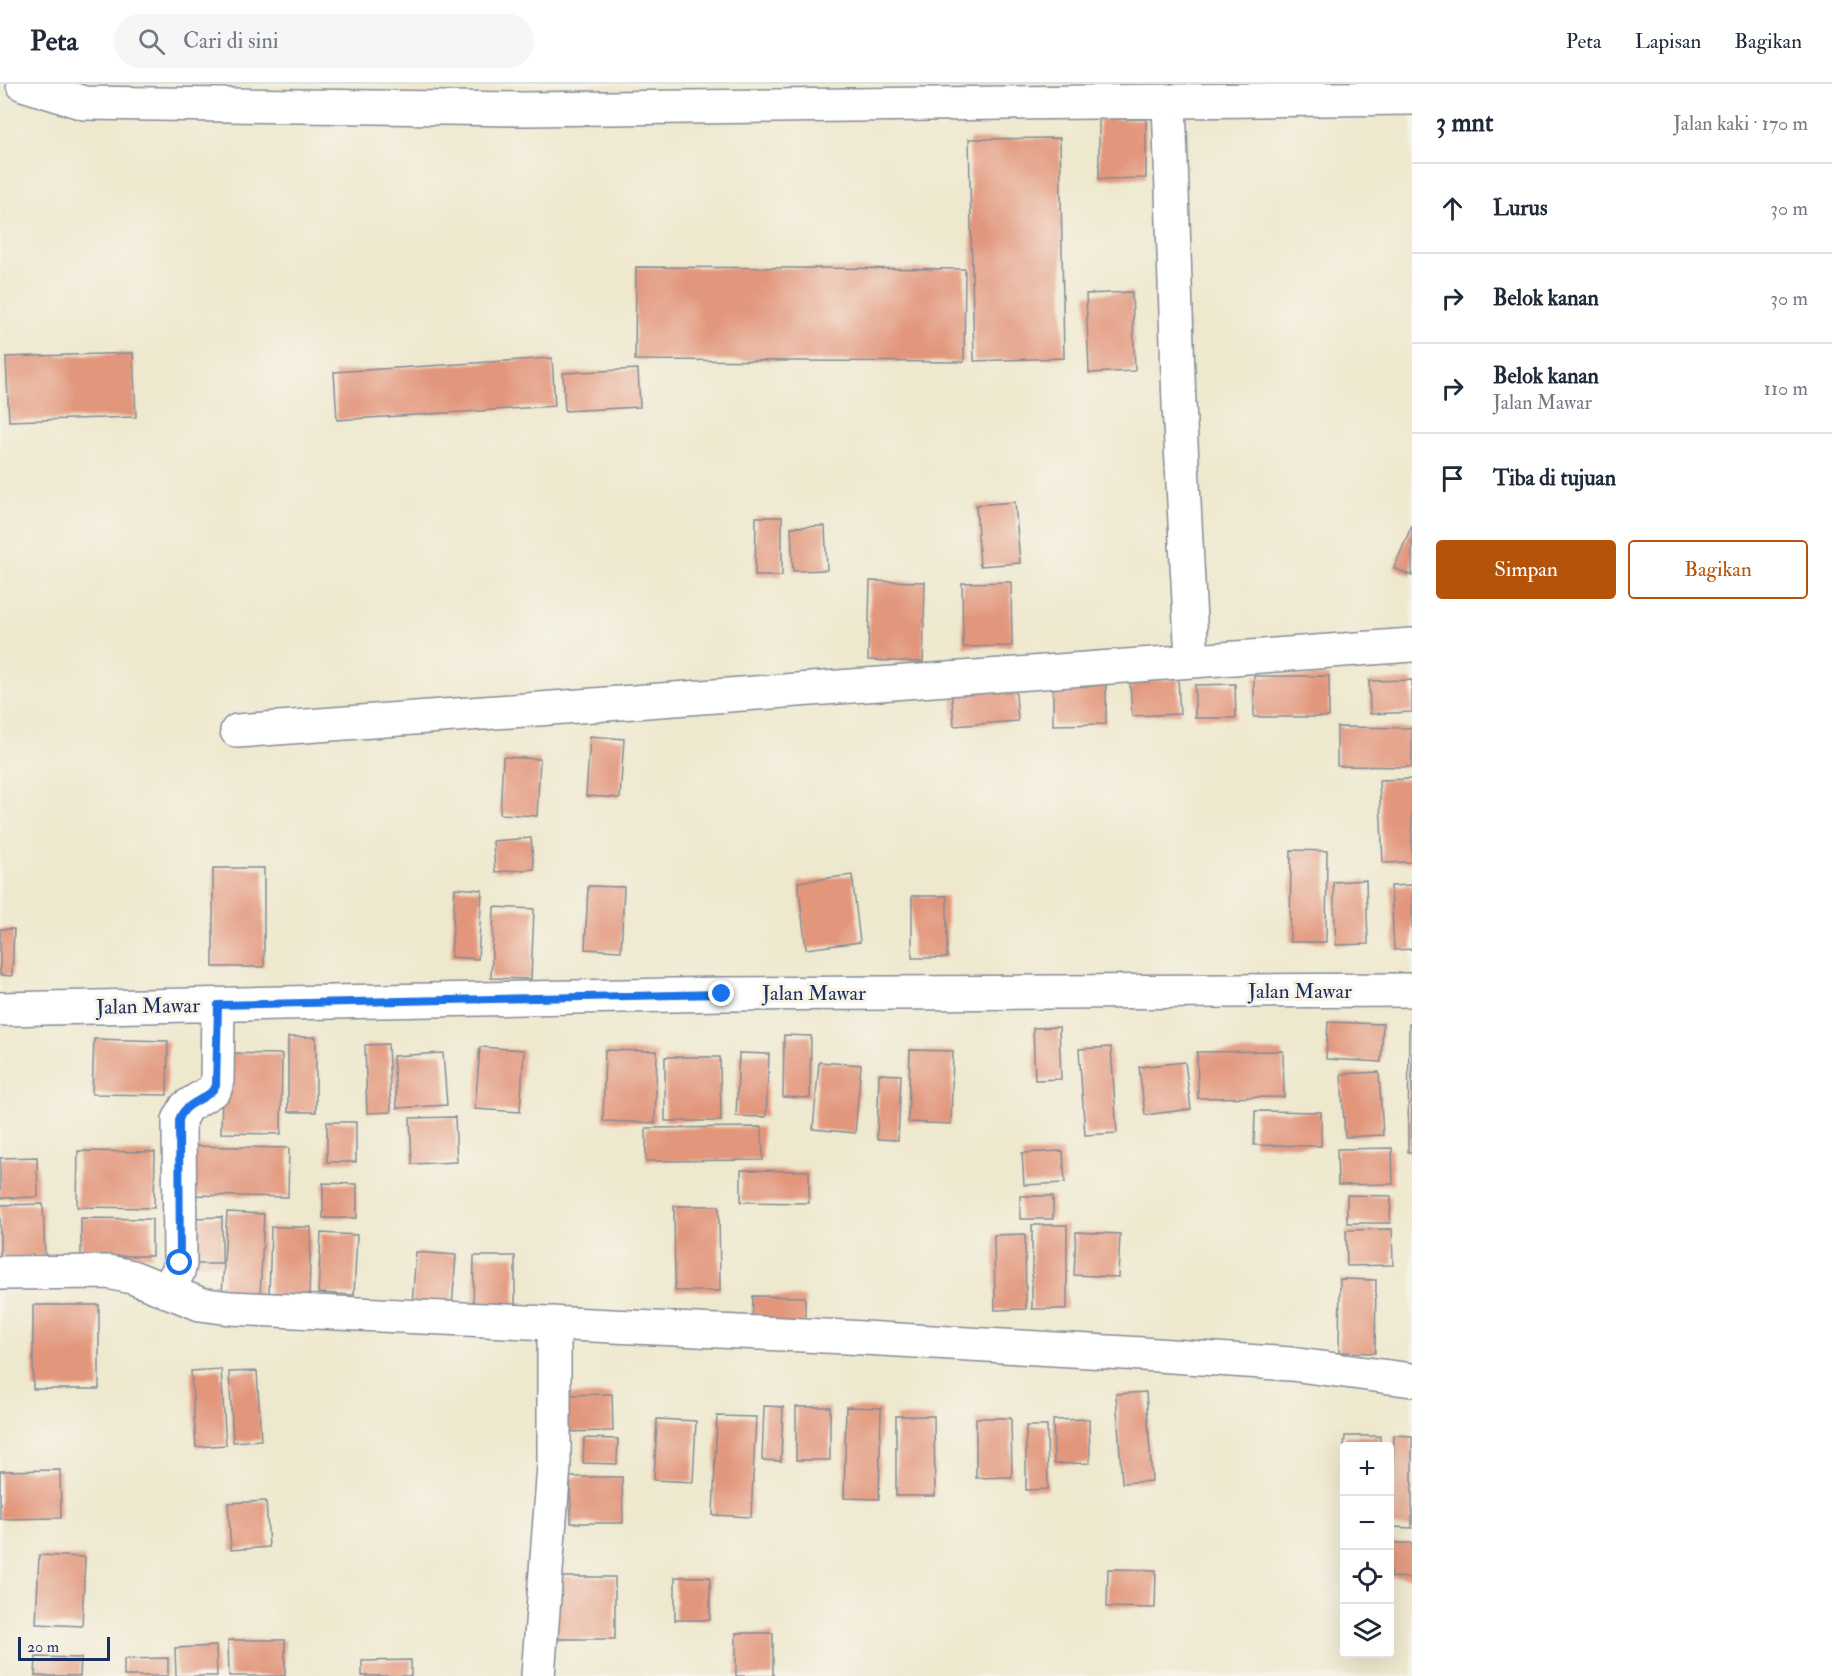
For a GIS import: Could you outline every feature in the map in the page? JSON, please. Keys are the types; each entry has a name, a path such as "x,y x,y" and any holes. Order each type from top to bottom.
{"street":[{"path":"23,84 84,103 525,109 1412,98"},
{"path":"1169,101 1179,415 1192,661"},
{"path":"237,731 1412,645"},
{"name":"Jalan Mawar","path":"0,1009 722,994 1412,990"},
{"path":"166,1291 178,1272 180,1263 179,1120 186,1107 212,1091 216,1086 218,1005"},
{"path":"0,1273 108,1272 132,1276 200,1304 230,1308 846,1337 1291,1364 1377,1373 1412,1380"},
{"path":"538,1676 554,1466 554,1323"}],"building":[{"path":"1099,119 1146,119 1146,178 1099,179"},
{"path":"1060,138 1064,358 974,361 969,139"},
{"path":"636,267 965,269 964,362 635,360"},
{"path":"1132,292 1135,371 1089,373 1086,294"},
{"path":"133,353 136,417 9,421 6,357"},
{"path":"552,358 555,406 337,420 334,372"},
{"path":"638,369 640,407 565,411 563,373"},
{"path":"1015,502 1020,563 980,566 976,505"},
{"path":"756,517 782,517 782,576 755,576"},
{"path":"1412,525 1412,576 1394,568"},
{"path":"825,526 827,570 793,571 791,527"},
{"path":"870,581 925,582 923,662 868,660"},
{"path":"1011,582 1012,646 963,647 962,583"},
{"path":"1254,676 1329,676 1329,717 1254,717"},
{"path":"1178,679 1180,714 1132,716 1130,682"},
{"path":"1412,680 1412,712 1370,714 1369,681"},
{"path":"1015,681 1018,721 954,726 951,686"},
{"path":"1053,681 1106,681 1106,724 1053,725"},
{"path":"1235,684 1236,718 1195,718 1195,685"},
{"path":"1337,727 1412,728 1412,767 1337,766"},
{"path":"590,736 624,739 620,798 586,796"},
{"path":"503,757 540,759 537,816 500,814"},
{"path":"1412,779 1412,862 1383,863 1379,780"},
{"path":"531,838 534,869 495,872 493,841"},
{"path":"1291,850 1327,851 1326,942 1290,942"},
{"path":"213,868 264,868 264,967 213,967"},
{"path":"852,875 860,942 806,949 798,882"},
{"path":"1366,880 1368,944 1336,945 1333,882"},
{"path":"1412,885 1412,949 1394,950 1391,886"},
{"path":"588,886 624,887 621,951 585,949"},
{"path":"455,888 482,890 478,959 451,957"},
{"path":"912,896 947,896 947,958 912,958"},
{"path":"494,907 534,909 531,979 491,978"},
{"path":"0,929 14,929 12,976 0,975"},
{"path":"1328,1022 1383,1024 1381,1062 1326,1059"},
{"path":"1409,1024 1412,1024 1412,1152 1408,1152"},
{"path":"1059,1027 1061,1079 1035,1080 1033,1028"},
{"path":"784,1035 811,1036 810,1098 783,1097"},
{"path":"288,1037 316,1037 316,1112 288,1112"},
{"path":"94,1039 168,1041 167,1095 92,1094"},
{"path":"388,1044 391,1112 367,1113 365,1045"},
{"path":"480,1047 524,1050 520,1112 475,1109"},
{"path":"1111,1047 1117,1133 1085,1135 1079,1049"},
{"path":"605,1050 657,1051 655,1123 603,1121"},
{"path":"910,1050 953,1051 951,1124 908,1122"},
{"path":"1283,1051 1284,1097 1198,1098 1197,1052"},
{"path":"223,1053 282,1054 281,1134 221,1133"},
{"path":"443,1053 447,1105 397,1108 393,1056"},
{"path":"739,1053 769,1054 766,1117 736,1116"},
{"path":"665,1057 720,1057 721,1121 665,1121"},
{"path":"819,1062 861,1065 855,1133 813,1129"},
{"path":"1185,1062 1191,1109 1145,1115 1139,1067"},
{"path":"1379,1072 1383,1135 1345,1137 1341,1074"},
{"path":"879,1074 901,1075 898,1140 877,1139"},
{"path":"1255,1111 1321,1112 1321,1146 1254,1145"},
{"path":"455,1117 457,1162 412,1164 410,1118"},
{"path":"327,1122 356,1122 356,1162 327,1162"},
{"path":"762,1127 763,1160 646,1161 646,1128"},
{"path":"189,1146 289,1148 288,1197 188,1195"},
{"path":"1392,1148 1393,1184 1338,1185 1337,1149"},
{"path":"78,1151 155,1152 154,1208 77,1207"},
{"path":"1063,1151 1065,1183 1024,1185 1022,1153"},
{"path":"37,1157 38,1197 0,1198 0,1158"},
{"path":"741,1170 809,1171 809,1203 741,1202"},
{"path":"323,1183 357,1184 357,1218 323,1218"},
{"path":"1347,1195 1391,1196 1390,1223 1347,1223"},
{"path":"1020,1196 1053,1196 1053,1219 1020,1219"},
{"path":"43,1204 45,1256 0,1258 0,1205"},
{"path":"674,1206 719,1206 720,1291 675,1291"},
{"path":"227,1212 264,1214 260,1297 222,1295"},
{"path":"222,1217 222,1264 190,1264 189,1218"},
{"path":"81,1218 152,1219 152,1256 81,1256"},
{"path":"1032,1225 1067,1225 1067,1309 1032,1309"},
{"path":"271,1227 311,1227 309,1297 269,1296"},
{"path":"1392,1229 1393,1265 1347,1266 1346,1230"},
{"path":"1076,1232 1120,1234 1118,1277 1074,1275"},
{"path":"321,1233 357,1235 354,1295 318,1293"},
{"path":"1025,1234 1026,1309 995,1310 994,1235"},
{"path":"416,1252 456,1255 452,1308 412,1305"},
{"path":"474,1256 515,1256 515,1311 473,1311"},
{"path":"1340,1279 1376,1280 1375,1353 1339,1352"},
{"path":"753,1296 805,1297 805,1329 752,1328"},
{"path":"33,1305 99,1305 99,1389 33,1389"},
{"path":"221,1369 226,1445 196,1447 191,1371"},
{"path":"257,1371 261,1440 233,1442 229,1372"},
{"path":"1146,1392 1152,1481 1122,1483 1116,1394"},
{"path":"612,1394 613,1431 560,1432 560,1395"},
{"path":"764,1406 783,1407 781,1461 762,1460"},
{"path":"796,1407 830,1407 830,1460 796,1460"},
{"path":"846,1407 881,1408 879,1499 844,1498"},
{"path":"717,1416 756,1417 751,1517 713,1515"},
{"path":"896,1416 934,1416 935,1496 896,1496"},
{"path":"976,1418 1011,1418 1012,1477 976,1478"},
{"path":"657,1419 696,1421 693,1482 654,1480"},
{"path":"1089,1419 1090,1463 1054,1464 1053,1420"},
{"path":"1026,1426 1047,1426 1048,1489 1026,1490"},
{"path":"1394,1435 1412,1436 1412,1528 1394,1527"},
{"path":"1345,1436 1380,1436 1380,1442 1344,1442"},
{"path":"584,1438 618,1439 617,1464 583,1463"},
{"path":"60,1470 61,1518 0,1519 0,1471"},
{"path":"570,1477 622,1477 623,1523 571,1523"},
{"path":"266,1501 269,1547 231,1550 228,1503"},
{"path":"1394,1543 1412,1543 1412,1578 1394,1577"},
{"path":"39,1555 85,1557 82,1626 36,1624"},
{"path":"1108,1569 1156,1570 1155,1608 1107,1607"},
{"path":"554,1577 615,1577 615,1639 554,1639"},
{"path":"675,1577 710,1577 710,1620 675,1620"},
{"path":"736,1633 773,1633 773,1676 736,1676"},
{"path":"228,1640 285,1640 285,1676 229,1676"},
{"path":"216,1646 217,1676 176,1676 175,1648"},
{"path":"36,1657 81,1658 80,1676 35,1676"},
{"path":"168,1658 168,1676 124,1676 124,1659"},
{"path":"411,1660 411,1676 362,1676 362,1661"}],"route":[{"path":"180,1263 178,1126 186,1107 215,1089 216,1086 218,1005 722,994"}]}
